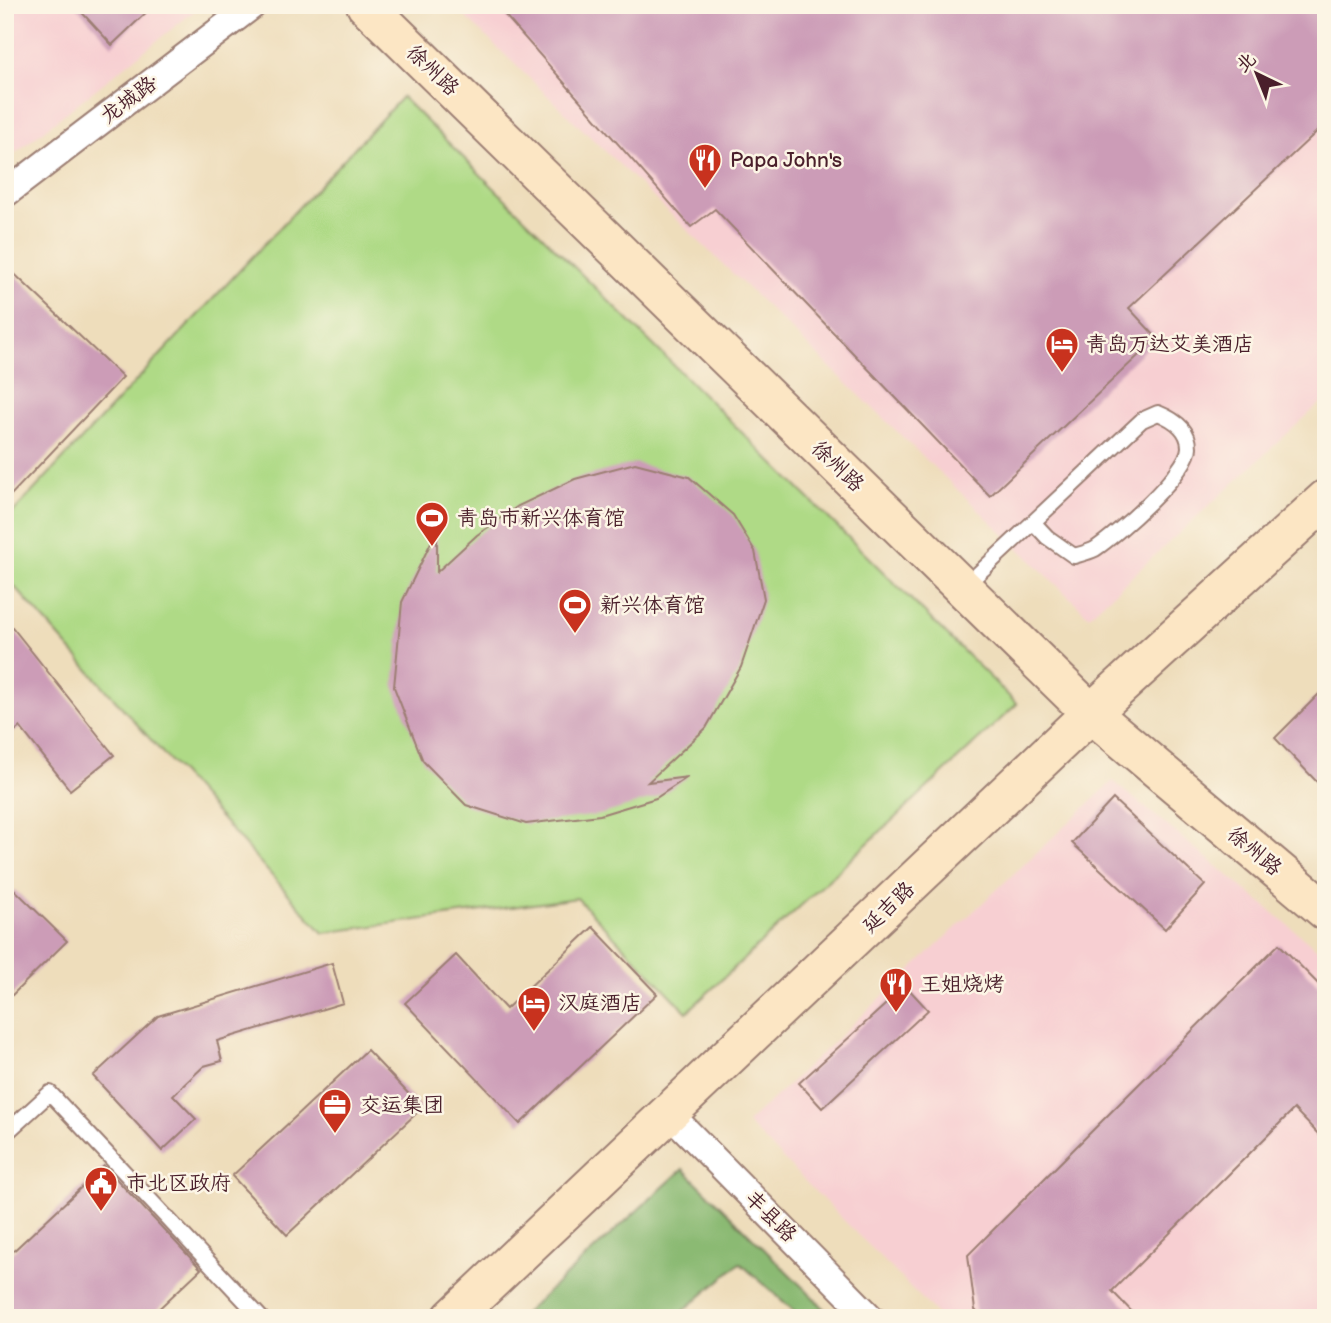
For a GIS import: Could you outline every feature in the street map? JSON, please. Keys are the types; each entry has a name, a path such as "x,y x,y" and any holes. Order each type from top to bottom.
{"street":[{"name":"龙城路·","path":"5,194 253,5"},
{"name":"徐州路","path":"366,5 1091,713 1326,911"},
{"name":"延吉路","path":"452,1318 1091,713 1326,499"},
{"name":"丰县路","path":"670,1114 871,1318"}],"lane":[{"path":"963,588 1033,522 1142,421 1158,413 1174,419 1183,429 1189,447 1184,461 1145,506 1093,550 1074,556 1047,537 1033,522"},
{"path":"5,1134 50,1093 261,1318"}],"shaded area":[{"path":"5,5 202,5 5,161"},
{"path":"453,5 1326,5 1326,398 1089,616"},
{"path":"1113,781 1326,956 1326,1318 941,1318 747,1123"}],"green space":[{"name":"青岛市新兴体育馆","path":"402,97 1017,704 687,1012 577,898 323,933 5,576 5,521"},
{"path":"683,1169 834,1318 802,1318 740,1263 675,1318 519,1318"}],"building":[{"path":"75,5 154,5 112,45"},
{"path":"496,5 1326,5 1326,123 1129,308 1157,338 990,496 715,209 691,227"},
{"path":"5,265 123,377 10,496 5,492"},
{"name":"新兴体育馆","path":"635,463 689,477 733,515 755,551 764,599 741,667 706,728 648,782 688,777 656,798 600,815 526,824 466,805 423,761 394,687 402,602 437,530 437,572 477,535 518,506 575,479"},
{"path":"5,618 114,755 70,790 20,727 9,736 5,732"},
{"path":"1326,687 1326,774 1317,782 1275,738"},
{"path":"1113,799 1205,885 1165,929 1072,843"},
{"path":"15,890 67,941 5,1002 5,900"},
{"path":"593,927 657,994 520,1124 405,1003 456,955 506,1009"},
{"path":"1279,944 1326,992 1326,1142 1294,1109 1112,1291 1138,1318 982,1318 975,1310 968,1255"},
{"path":"332,963 343,1003 217,1041 222,1061 204,1066 173,1095 196,1119 162,1151 93,1076 158,1016"},
{"path":"906,986 928,1010 822,1108 799,1083"},
{"name":"交运集团","path":"367,1050 422,1108 287,1235 232,1176"},
{"name":"市北区政府","path":"104,1166 201,1269 149,1318 5,1318 5,1259"}],"place":[{"name":"Papa John's","path":"705,190"},
{"name":"青岛万达艾美酒店","path":"1062,374"},
{"name":"青岛市新兴体育馆","path":"432,548"},
{"name":"新兴体育馆","path":"575,635"},
{"name":"王姐烧烤","path":"896,1014"},
{"name":"汉庭酒店","path":"534,1033"},
{"name":"交运集团","path":"335,1135"},
{"name":"市北区政府","path":"101,1213"}]}
